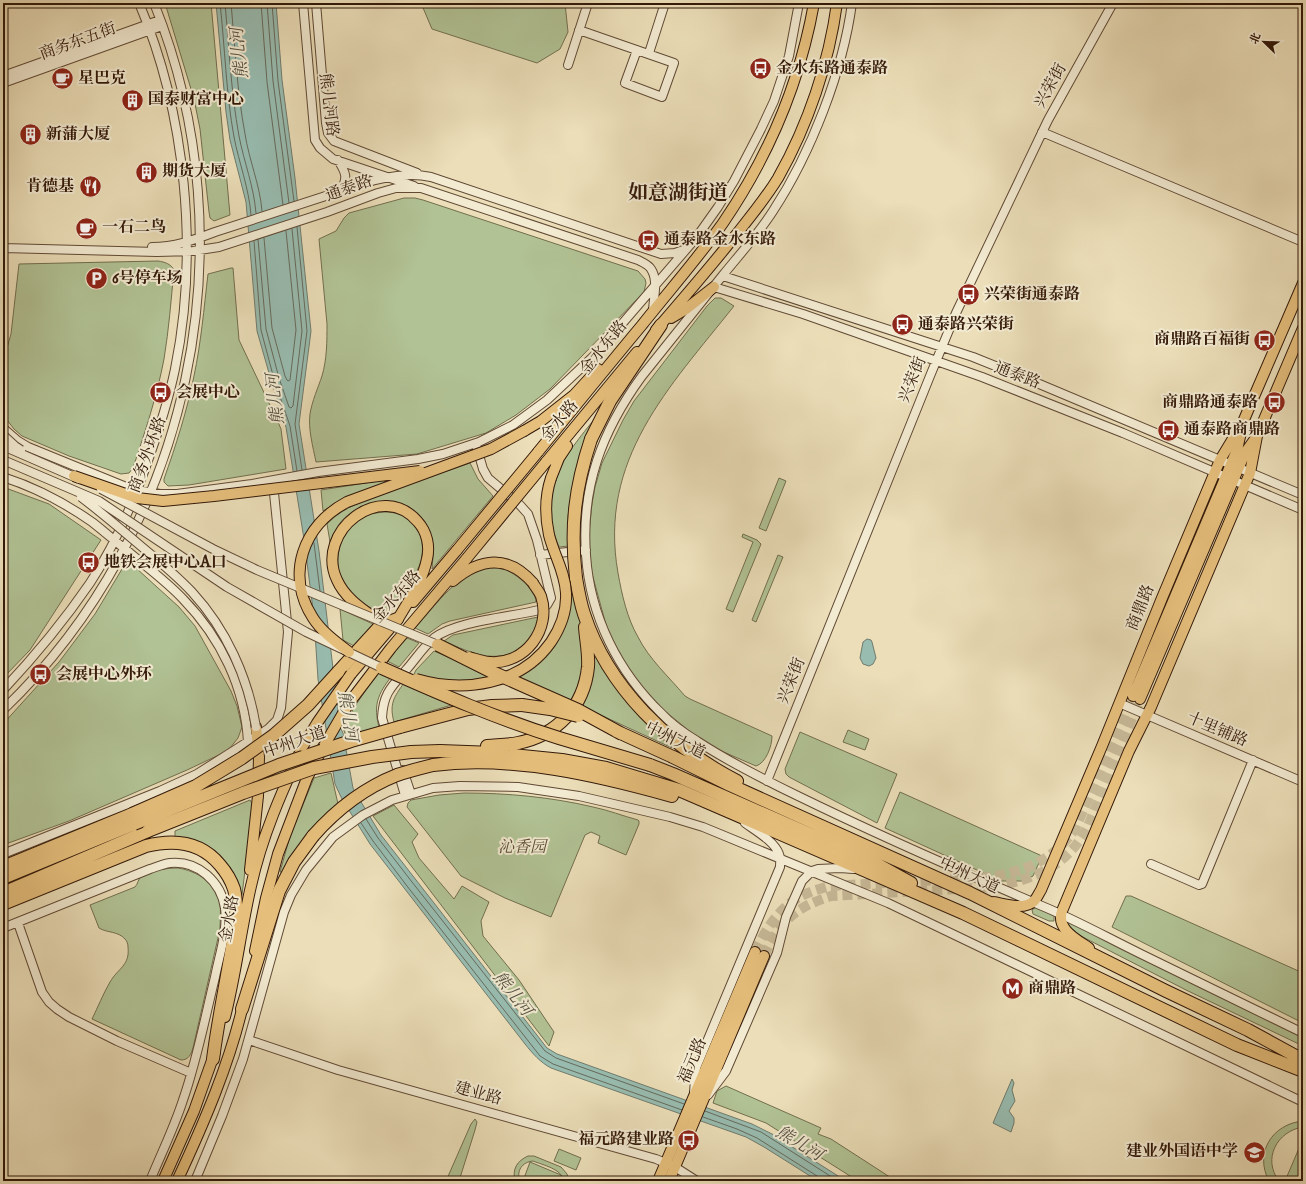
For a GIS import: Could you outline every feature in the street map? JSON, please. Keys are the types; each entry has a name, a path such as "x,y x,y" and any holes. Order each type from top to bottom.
{"highway":[{"path":"440,751 518,743 543,735 559,724 572,709 578,699 586,679 588,656 584,614 576,578 573,539 575,507 582,468 591,439 610,401 661,325"},
{"path":"584,614 596,643 622,687 673,739 690,752 732,778 854,841"},
{"path":"3,867 133,819 196,786 242,758 274,735 308,705 381,625 397,619"},
{"path":"438,645 490,672 578,710 622,734"},
{"path":"382,668 424,687 520,725 650,765 674,774 873,862 962,913"},
{"name":"中州大道","path":"3,878 133,819 279,765 351,741 474,708 492,706 522,706 569,713 597,723 673,757 730,785 984,900 1248,1030 1303,1060"},
{"name":"中州大道","path":"3,893 251,790 314,768 379,756 411,752 440,751 481,752 562,760 606,768 679,790 962,913 1237,1045 1303,1071"},
{"path":"242,1009 279,891 294,862 313,836 334,814 366,790 399,774 433,765 459,763 507,764 564,772 644,788 728,811"},
{"path":"3,904 146,846 167,842 182,843 204,851 214,858 230,879 234,889 236,902 236,923 227,979 218,1017 213,1059"},
{"path":"1248,1030 1303,1054"},
{"path":"1237,1045 1303,1079"}],"main road":[{"name":"金水东路","path":"351,674 538,452 653,312 724,222 760,161 790,94 804,48 814,3"},
{"name":"金水东路","path":"598,400 750,217 778,178 816,91 831,36 837,3"},
{"name":"商鼎路","path":"1033,902 1041,890 1214,472 1243,422 1303,283"},
{"path":"661,325 686,309 714,287"},
{"path":"349,652 320,628 313,619 303,599 300,564 306,543 320,521 339,506 359,497 490,449 524,431 574,395 653,312"},
{"path":"1235,466 1257,436 1303,328"},
{"path":"382,668 424,681 450,686 472,685 502,679 515,673 543,652 559,628 566,603 564,578 550,535 546,515 547,491 550,478 559,458 598,400"},
{"name":"金水路","path":"546,462 598,400"},
{"path":"1137,697 1230,479 1235,466 1243,422"},
{"path":"1116,966 1068,932 1062,924 1061,915 1129,751 1147,715 1250,473 1257,436"},
{"name":"金水东路","path":"349,703 390,648 546,462"},
{"path":"74,476 137,498 163,501 439,468"},
{"path":"374,617 359,607 342,590 336,580 332,557 337,537 348,522 356,515 385,506 406,512 413,516 425,533 428,542 427,559 417,585 397,619"},
{"path":"424,608 464,572 482,564 492,562 512,567 527,576 540,595 544,615 538,635 531,646 513,658 501,662 489,662 467,656 438,645"},
{"name":"金水路","path":"163,1181 183,1139 213,1059 231,993 251,885 265,835 280,796 304,746 317,723 351,674"},
{"name":"金水路","path":"177,1181 207,1114 224,1069 242,1009 266,898 278,854 307,778 349,703"},
{"path":"245,917 258,796 259,757 253,735"},
{"path":"984,900 1011,906 1020,906 1033,902"},
{"name":"福元路","path":"669,1181 671,1165 759,954"},
{"name":"福元路","path":"658,1181 671,1165"}],"street":[{"name":"商务外环路","path":"3,690 37,653 61,623 91,581 114,540 137,490 157,436 175,369 180,343 186,252 182,171 176,127 169,94 149,28 139,3"},
{"name":"商务外环路","path":"3,710 30,682 57,650 102,589 124,549 150,493 167,448 188,372 197,308 200,250 196,170 182,91 154,3"},
{"name":"熊儿河路","path":"303,3 315,140 320,148 326,154 338,160 421,188"},
{"name":"熊儿河路","path":"316,3 328,133 334,141 423,176"},
{"path":"568,65 588,3"},
{"path":"649,53 665,3"},
{"path":"3,428 18,442 28,447 137,490 150,493 177,494 252,484 318,472 418,459 443,454 472,445 513,425 547,400 596,354 686,249 718,207 734,181 774,101 788,56 799,3"},
{"path":"852,3 838,64 818,124 806,152 786,191 772,212 723,276 642,376 613,420 606,437 590,484 585,537 587,571 592,597 599,618 613,650 634,682 662,715 679,729 724,758 767,781 870,830 1061,915 1303,1033"},
{"name":"兴荣街","path":"767,781 956,313 1042,132 1113,3"},
{"name":"商务东五街","path":"3,83 161,23"},
{"name":"商务东五街","path":"3,76 149,28"},
{"path":"579,30 649,53 674,63 662,97 625,83 637,50"},
{"path":"1042,132 1303,242"},
{"path":"338,160 345,171 346,176 345,183 341,191"},
{"path":"395,164 396,188"},
{"name":"通泰路","path":"3,245 157,247 186,243 328,195 389,177 406,175 423,176 661,254 675,253 686,249"},
{"name":"通泰路","path":"3,245 186,252 219,247 396,188 421,188 638,260 651,268 654,275 655,285 653,312"},
{"path":"3,223 3,259"},
{"name":"通泰路","path":"723,276 942,347 1025,378 1303,495"},
{"name":"通泰路","path":"714,287 803,314 1029,395 1303,510"},
{"path":"3,435 16,446 46,464"},
{"path":"408,794 387,712 386,705 389,692 420,653 440,634 476,622 539,610 547,605 551,598 530,524 523,515 490,487 479,469 472,445"},
{"path":"3,446 74,476 213,549 257,570 374,617 438,645"},
{"path":"3,460 99,501 233,590 306,632 382,668"},
{"path":"3,464 16,466"},
{"path":"3,476 57,500 92,522 168,584 183,599 215,639 236,682 243,705 247,726 253,735"},
{"path":"3,854 160,792 197,774 253,735 273,725 281,708 288,632 273,480"},
{"path":"69,488 100,511 182,581 201,602 221,631 242,675 253,712 253,735"},
{"path":"540,555 586,550"},
{"name":"十里铺路","path":"1119,703 1303,782"},
{"path":"1151,864 1199,885 1202,884 1253,760"},
{"path":"195,1181 222,1116 249,1040 282,919 291,896 306,870 333,837 355,821 382,805 408,794 442,786 518,787 579,796 670,817 703,827 888,903 1303,1102"},
{"path":"698,1100 696,1068 777,876 781,859 779,852 772,844 728,811"},
{"path":"3,928 150,869 170,863 181,863 192,866 210,877 217,885 222,896 225,909 224,934 203,1030 192,1073 177,1118 150,1181"},
{"path":"698,1100 726,1071 777,953 786,917 802,881 812,871 818,869 833,868 862,870"},
{"path":"18,923 42,992 49,1002 57,1009 69,1017 116,1041 192,1073"},
{"name":"建业路","path":"249,1040 338,1070 563,1132 671,1165 697,1181"}],"green space":[{"path":"165,3 211,3 230,215 214,221 210,218 209,212 200,129 194,99"},
{"path":"421,3 565,3 568,32 560,49 537,63 432,29"},
{"path":"404,198 423,200 638,271 645,279 646,283 644,292 550,389 516,415 486,433 417,454 316,462 310,432 310,414 324,370 327,337 319,239 336,231 349,213"},
{"path":"158,261 168,264 174,270 167,337 158,387 133,468 129,473 121,474 69,456 22,436 7,420 3,411 3,362 11,334 19,264"},
{"path":"233,268 239,340 281,429 286,469 189,485 168,486 164,482 164,479 185,415 191,389 202,325 208,274"},
{"path":"715,298 721,298 734,306 663,396 644,428 629,460 619,495 615,532 618,573 623,598 634,630 653,660 685,696 772,736 768,754 760,764 756,766 712,747 698,738 655,703 630,675 608,632 591,570 589,549 589,533 595,487 602,463 623,420 634,401 707,306"},
{"path":"597,416 573,484 568,516 568,546 559,547 553,527 550,509 556,476 573,447"},
{"path":"470,463 478,479 493,496 432,569 432,540 425,522 416,512 404,505 390,502 363,506 350,513 340,523 330,542 327,524 342,511 371,498"},
{"path":"779,478 786,481 766,531 759,528"},
{"path":"391,479 391,481 341,500 323,511 321,490"},
{"path":"3,487 49,504 101,540 30,650 3,678"},
{"path":"384,512 394,513 412,521 418,529 422,542 422,554 419,565 408,586 383,614 357,599 349,592 343,584 340,575 338,556 344,537 355,522 365,516"},
{"path":"743,534 757,540 761,544 733,612 726,609 753,542 742,537"},
{"path":"778,555 783,557 756,622 752,620"},
{"path":"129,565 136,568 179,607 195,626 231,691 237,706 242,727 238,738 230,748 223,753 187,770 69,821 3,845 3,724 59,662 95,614 122,569"},
{"path":"499,567 506,570 523,581 532,592 536,602 450,621 442,624 428,634 415,628 440,599 458,582 479,570"},
{"path":"574,589 581,624 584,670 572,702 516,678 539,661 557,642 568,618 571,590"},
{"path":"340,609 373,624 354,646 343,640"},
{"path":"538,617 537,627 527,642 517,650 507,654 486,656 465,650 444,641 453,635"},
{"path":"407,638 419,643 399,667 387,661"},
{"path":"592,648 672,745 672,748 579,705"},
{"path":"434,651 492,676 464,682 433,679 414,674"},
{"path":"379,671 391,677 380,694 378,700 377,719 379,727 346,736 343,728 355,706"},
{"path":"404,683 455,704 394,722 392,710 393,701"},
{"path":"848,730 869,739 865,750 843,742"},
{"path":"800,732 897,774 877,823 789,777 786,774 785,769"},
{"path":"331,773 338,804 283,872 280,872 290,836 314,778"},
{"path":"900,792 1042,856 1033,876 1023,881 1001,881 885,828"},
{"name":"沁香园","path":"464,793 545,798 610,811 638,820 639,824 626,855 598,843 600,836 591,832 585,835 551,917 505,898 461,876 407,807 411,800 439,795"},
{"path":"250,800 253,805 242,895 239,899 233,877 175,837 175,831"},
{"path":"394,805 418,834 412,842 419,858 454,899 462,886 489,902 481,921 483,936 519,980 554,1032 549,1046 373,816"},
{"path":"178,868 192,872 205,879 218,896 220,903 220,929 193,1048 188,1058 184,1060 181,1060 92,1019 107,987 127,959 128,946 126,940 122,936 99,928 90,905 135,887 140,878 144,875 154,871"},
{"path":"1126,896 1131,896 1303,973 1303,1023 1112,927"},
{"path":"1036,907 1054,916 1054,921 1049,921 1033,914 1032,910"},
{"path":"1068,921 1303,1037 1303,1046 1186,990 1077,934 1067,924"},
{"path":"726,1086 821,1128 818,1134 831,1139 896,1181 858,1181 766,1123 713,1103 717,1091"},
{"path":"475,1119 477,1122 475,1130 459,1181 446,1181 471,1124"},
{"path":"1303,1121 1303,1127 1286,1134 1279,1140 1275,1147 1272,1155 1272,1164 1274,1173 1279,1181 1269,1181 1265,1171 1264,1160 1265,1151 1269,1142 1282,1128 1292,1123"},
{"path":"1303,1139 1303,1181 1285,1181"},
{"path":"559,1149 581,1158 576,1170 554,1161"},
{"path":"528,1156 534,1156 561,1167 567,1174 569,1181 564,1181 563,1177 556,1170 533,1161 523,1165 519,1171 520,1181 515,1181 514,1173 516,1166 521,1160"},
{"path":"530,1162 561,1175 559,1181 523,1181"}],"water":[{"name":"熊儿河","path":"216,3 276,3 282,80 295,178 311,331 299,424 319,551 340,727 343,733 355,792 381,835 547,1048 557,1054 752,1124 772,1134 846,1181 818,1181 746,1137 551,1068 543,1063 525,1044 370,844 342,799 335,784 318,679 314,617 304,539 286,427 257,331 246,202 230,140"},
{"path":"867,639 871,640 872,642 876,658 873,664 869,666 863,664 860,658 863,642"},
{"path":"1012,1079 1014,1083 1012,1090 1015,1101 1009,1111 1014,1118 1011,1132 993,1123"}],"tunnel":[{"path":"755,952 764,934 776,917 790,903 799,897 816,890 830,886 992,877 1028,867 1049,856 1067,840 1075,829 1133,696"},
{"path":"764,956 776,934 790,917 807,906 831,896 993,887 1023,880 1036,875 1060,861 1080,840 1088,826 1140,699"}],"place":[{"name":"金水东路通泰路","path":"761,69"},
{"name":"星巴克","path":"62,79"},
{"name":"国泰财富中心","path":"133,100"},
{"name":"新蒲大厦","path":"31,135"},
{"name":"期货大厦","path":"147,172"},
{"name":"肯德基","path":"90,187"},
{"name":"一石二鸟","path":"87,228"},
{"name":"通泰路金水东路","path":"649,240"},
{"name":"6号停车场","path":"96,279"},
{"name":"兴荣街通泰路","path":"968,295"},
{"name":"通泰路兴荣街","path":"902,325"},
{"name":"商鼎路百福街","path":"1265,340"},
{"name":"会展中心","path":"160,393"},
{"name":"商鼎路通泰路","path":"1274,403"},
{"name":"通泰路商鼎路","path":"1169,430"},
{"name":"地铁会展中心A口","path":"89,563"},
{"name":"会展中心外环","path":"40,675"},
{"name":"商鼎路","path":"1012,989"},
{"name":"福元路建业路","path":"689,1140"},
{"name":"建业外国语中学","path":"1254,1152"}],"district":[{"name":"如意湖街道","path":"678,193"}]}
